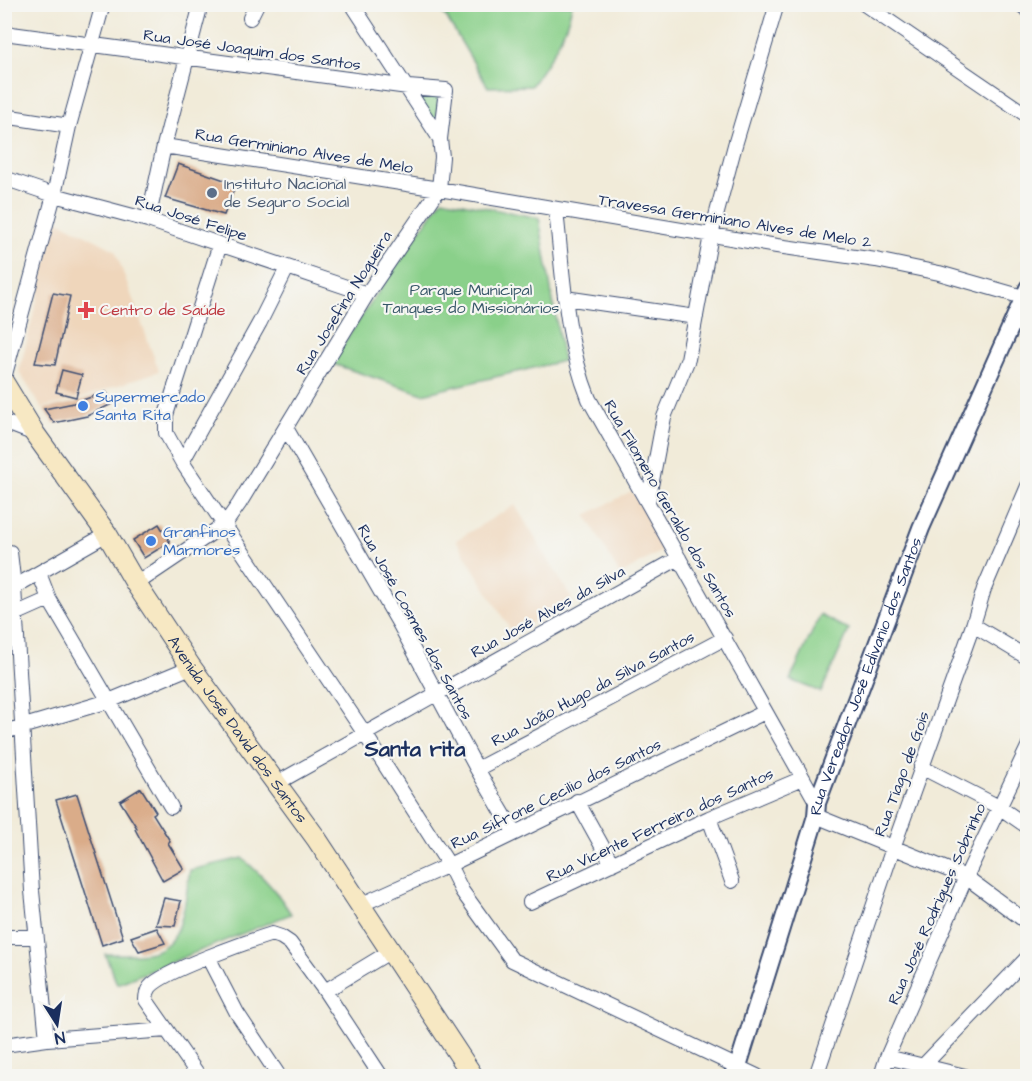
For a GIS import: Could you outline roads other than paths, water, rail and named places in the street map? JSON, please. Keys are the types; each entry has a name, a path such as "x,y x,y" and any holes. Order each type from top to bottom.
{"main road":[{"name":"Avenida José David dos Santos","path":"4,383 35,434 107,534 136,584 191,666 277,783 473,1077"}],"street":[{"path":"4,378 103,4"},
{"path":"148,220 164,146 201,4"},
{"path":"250,18 257,4"},
{"name":"Rua Josefina Nogueira","path":"136,584 225,524 367,294 439,189 442,157 440,140 408,87 352,4"},
{"path":"648,502 664,417 688,359 711,235 777,4"},
{"path":"864,4 1028,116"},
{"path":"1020,4 1028,9"},
{"name":"Rua José Joaquim dos Santos","path":"4,33 408,87 446,90 440,140"},
{"path":"4,116 69,126"},
{"name":"Rua Germiniano Alves de Melo","path":"164,146 439,189"},
{"name":"Rua José Felipe","path":"4,178 54,195 148,220 367,294"},
{"name":"Travessa Germiniano Alves de Melo 2","path":"439,189 556,210 876,260 1025,292"},
{"name":"Rua Filomeno Geraldo dos Santos","path":"556,210 565,298 573,348 586,391 803,778 816,810"},
{"path":"220,244 166,415 166,433 182,462 364,734 449,865 462,891 512,960 735,1071 756,1077"},
{"path":"182,462 260,322 286,268"},
{"name":"Rua Vereador José Edivanio dos Santos","path":"735,1071 816,810 921,528 1025,292"},
{"path":"565,298 696,317"},
{"path":"4,422 35,434"},
{"name":"Rua José Cosmes dos Santos","path":"286,428 438,693 477,770 514,832"},
{"name":"Rua Tiago de Gois","path":"816,1077 892,848 984,589 1028,486"},
{"path":"14,587 107,534"},
{"path":"4,552 10,552 14,587 10,617 23,726 36,937 47,1039"},
{"name":"Rua José Alves da Silva","path":"277,783 679,558"},
{"path":"39,573 49,599 171,807"},
{"path":"10,617 49,599"},
{"path":"973,625 1028,658"},
{"name":"Rua João Hugo da Silva Santos","path":"477,770 725,638"},
{"path":"4,732 109,701 191,666"},
{"name":"Rua Sifrone Cecilio dos Santos","path":"360,905 449,865 577,801 765,712"},
{"name":"Rua José Rodrigues Sobrinho","path":"881,1077 887,1058 966,877 1028,747"},
{"path":"921,767 999,807 1028,827"},
{"name":"Rua Vicente Ferreira dos Santos","path":"531,902 709,818 803,778"},
{"path":"577,801 612,864"},
{"path":"816,810 892,848 966,877 1028,923"},
{"path":"709,818 732,880"},
{"path":"199,1077 146,1000 147,993 159,979 208,957 272,934 290,943 325,991 381,1077"},
{"path":"4,937 36,937"},
{"path":"325,991 391,951"},
{"path":"208,957 237,1013 279,1077"},
{"path":"922,1067 1028,957"},
{"path":"4,1045 47,1039 167,1030"},
{"path":"887,1058 964,1077"}],"place":[{"name":"Instituto Nacional de Seguro Social","path":"212,193"},
{"name":"Centro de Saúde","path":"86,310"},
{"name":"Supermercado Santa Rita","path":"83,406"},
{"name":"Granfinos Marmores","path":"151,541"}],"district":[{"name":"Santa rita","path":"415,749"}],"park label":[{"name":"Parque Municipal Tanques do Missionários","path":"471,299"}]}
